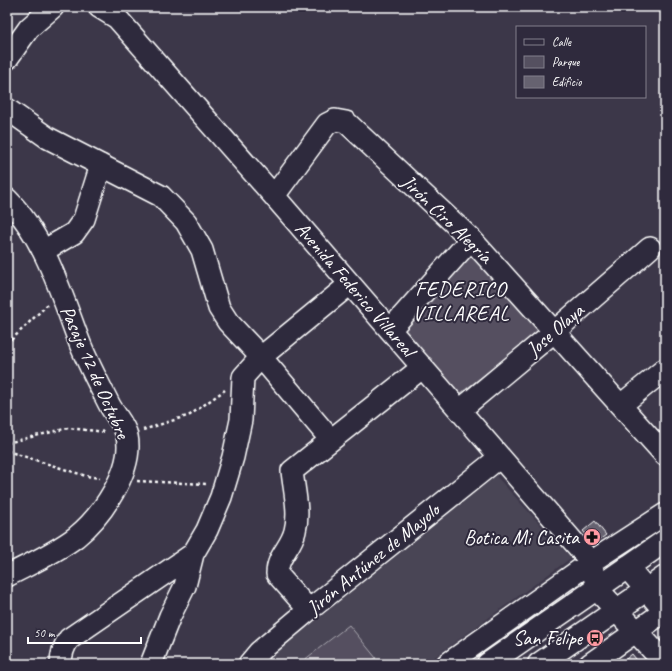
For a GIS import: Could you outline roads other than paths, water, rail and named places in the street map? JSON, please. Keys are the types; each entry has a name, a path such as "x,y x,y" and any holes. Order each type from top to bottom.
{"main road":[{"path":"488,664 665,541"},
{"path":"627,567 665,611"},
{"path":"539,664 665,577"},
{"path":"597,588 635,632 665,663"}],"street":[{"path":"7,59 29,28 53,7"},
{"name":"Avenida Federico Villareal","path":"99,7 118,13 274,196 460,410 590,562 597,588"},
{"path":"7,109 48,138 161,196 186,222 202,250 219,308 228,322 261,357 331,440"},
{"name":"Jirón Ciro Alegría","path":"274,196 327,124 335,120 346,122 471,238 665,455"},
{"path":"43,250 74,233 84,219 100,166"},
{"name":"Pasaje 12 de Octubre","path":"7,199 14,220 43,250 61,292 83,351 109,404 127,434 128,448 126,464 120,480 107,504 77,537 61,548 7,576"},
{"path":"390,330 471,238"},
{"name":"Jose Olaya","path":"460,410 555,331 650,248"},
{"path":"151,664 170,616 185,586 193,554 207,530 221,497 233,457 241,420 243,376 261,357 350,284"},
{"path":"310,610 277,574 277,564 290,544 296,530 297,510 292,471 422,367"},
{"path":"621,405 665,369"},
{"name":"Jirón Antúnez de Mayolo","path":"249,664 259,652 500,457"},
{"path":"448,664 590,562 665,514"},
{"path":"61,664 61,656 64,646 70,639 193,554"},
{"path":"590,562 627,567"},
{"path":"590,664 665,611"}],"place":[{"name":"Botica Mi Casita","path":"592,537"},
{"name":"San Felipe","path":"595,638"}],"district":[{"name":"FEDERICO VILLAREAL","path":"461,301"}]}
